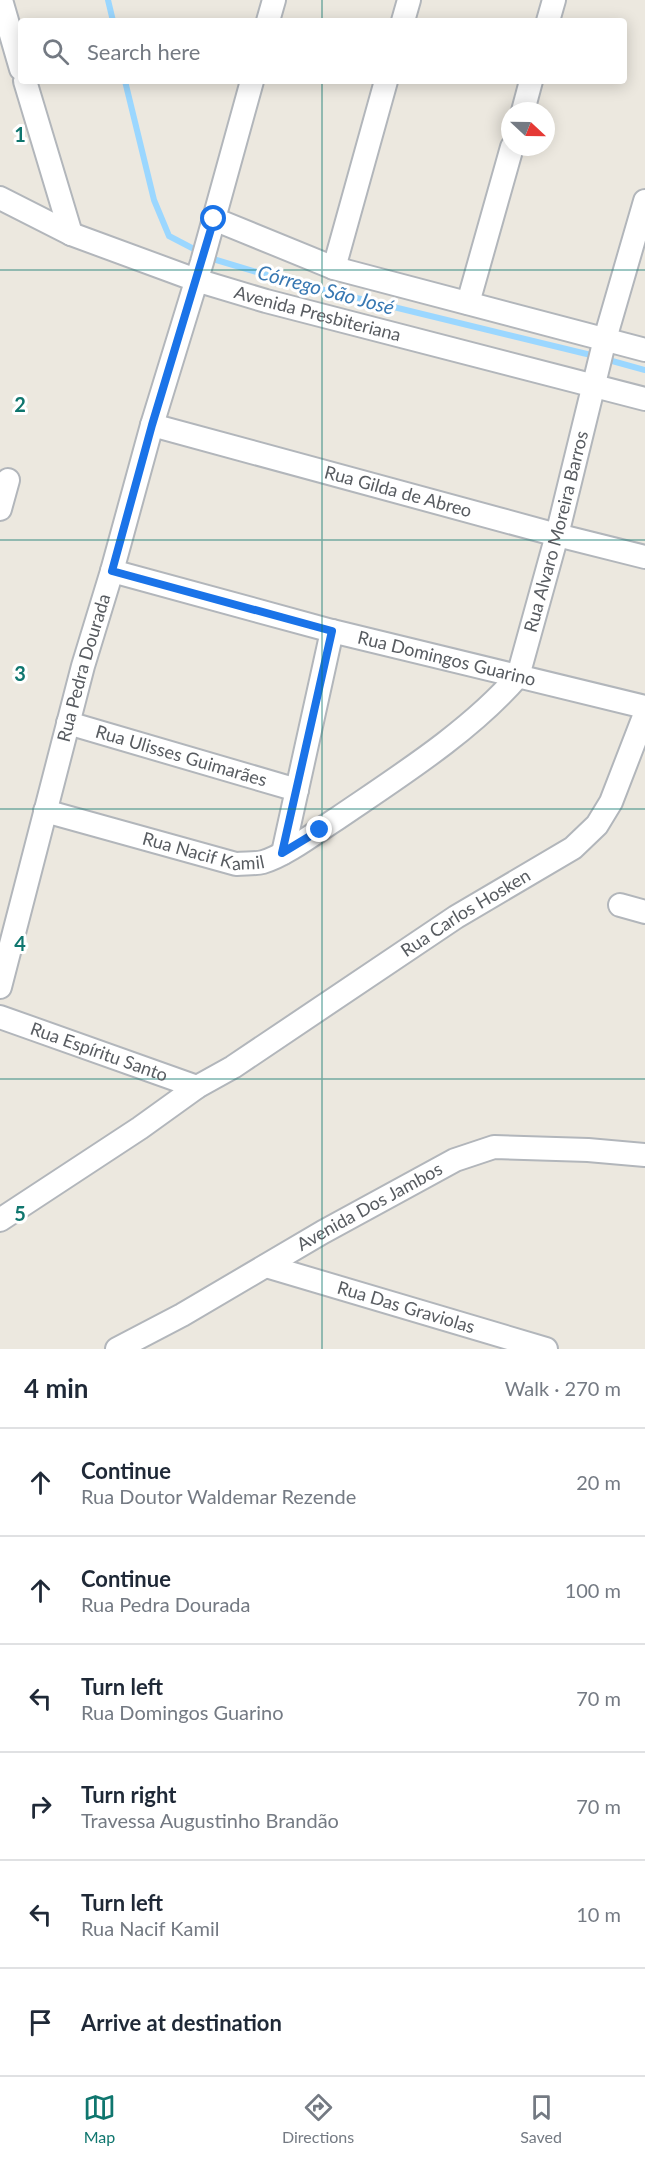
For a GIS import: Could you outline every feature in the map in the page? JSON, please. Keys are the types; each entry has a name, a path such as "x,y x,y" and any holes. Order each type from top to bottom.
{"street":[{"path":"1,0 18,59"},
{"path":"269,18 274,0"},
{"path":"404,18 409,0"},
{"path":"549,18 554,0"},
{"path":"26,84 71,234"},
{"name":"Rua Pedra Dourada","path":"0,987 100,603 112,571 251,84"},
{"path":"334,268 385,84"},
{"path":"525,102 530,84"},
{"path":"468,303 509,156"},
{"name":"Avenida Presbiteriana","path":"0,198 71,234 201,264 266,302 599,362 645,399"},
{"name":"Rua Alvaro Moreira Barros","path":"518,676 557,535 599,362 645,201"},
{"path":"214,219 334,268 468,303 599,362 645,350"},
{"name":"Rua Gilda de Abreo","path":"152,425 557,535 645,556"},
{"path":"0,509 8,480"},
{"name":"Rua Domingos Guarino","path":"112,571 332,631 645,707"},
{"path":"282,853 332,631"},
{"name":"Rua Nacif Kamil","path":"45,811 236,864 264,862 320,830 476,719 518,676"},
{"name":"Rua Carlos Hosken","path":"0,1220 456,917 573,848 597,825 611,802 645,714"},
{"name":"Rua Ulisses Guimarães","path":"68,723 297,790"},
{"path":"620,905 645,912"},
{"name":"Rua Espíritu Santo","path":"0,1017 197,1087"},
{"name":"Avenida Dos Jambos","path":"117,1349 182,1315 323,1232 454,1160 494,1147 645,1155"},
{"name":"Rua Das Graviolas","path":"266,1266 546,1349"}],"waterway":[{"name":"Córrego São José","path":"108,0 112,18"},
{"name":"Córrego São José","path":"126,84 154,200 169,236 213,259 287,281 595,356"},
{"name":"Córrego São José","path":"605,359 645,370"}],"route":[{"path":"214,219 152,425 112,571 332,631 282,853 320,830"}]}
